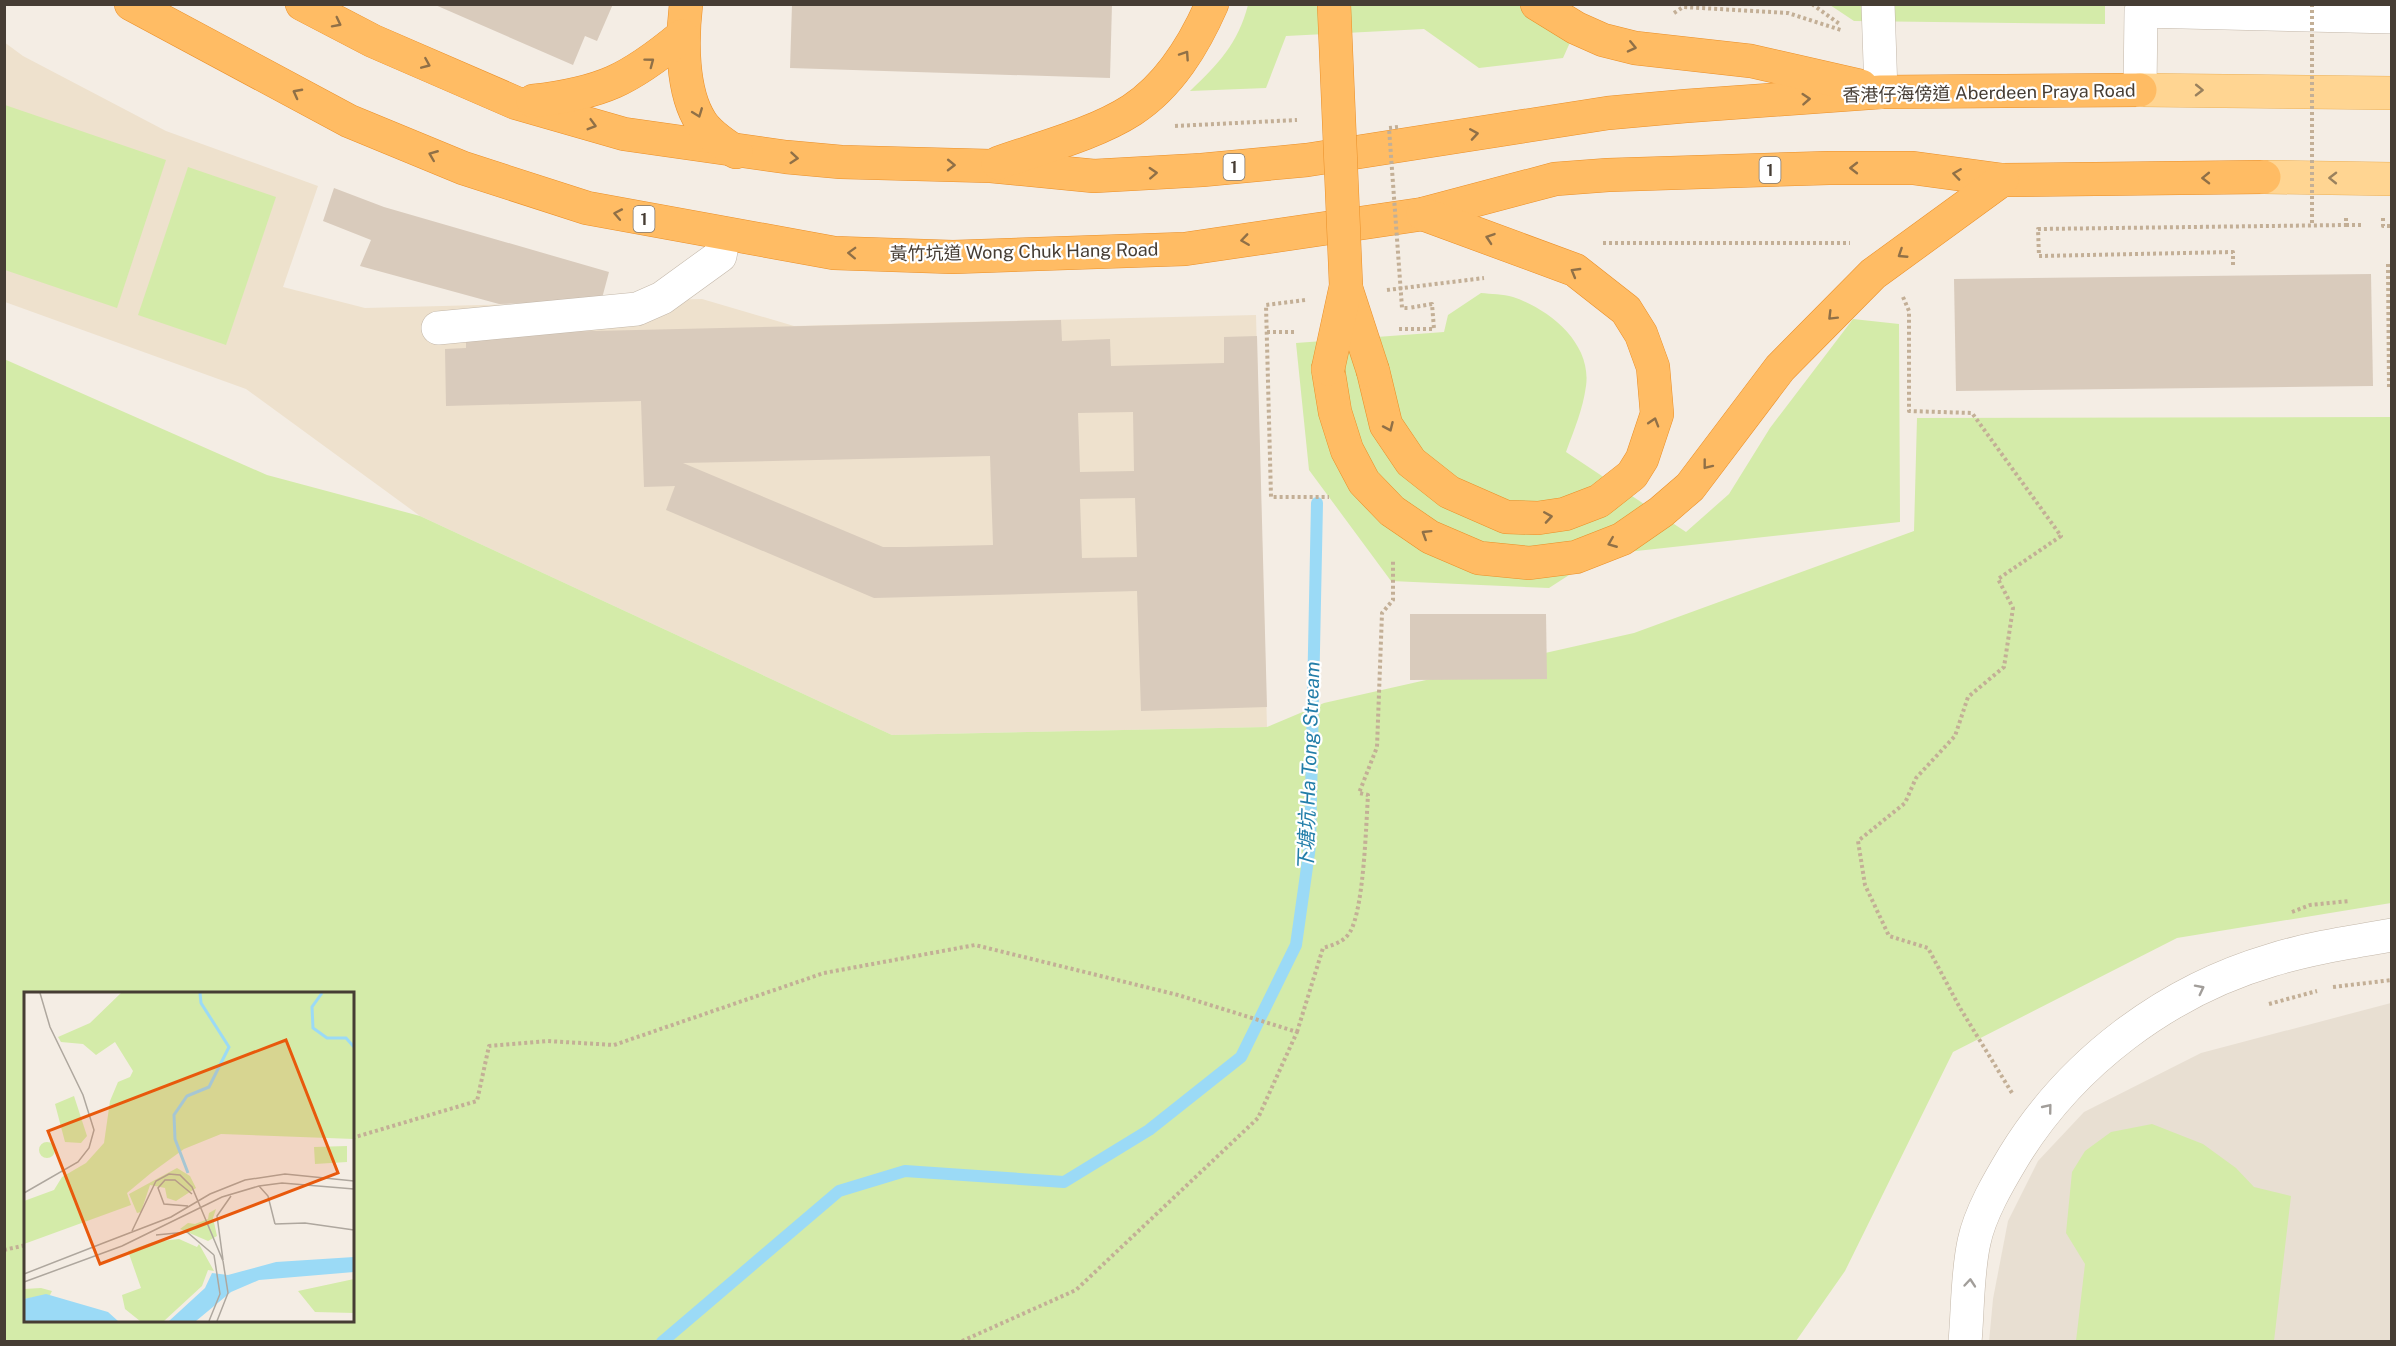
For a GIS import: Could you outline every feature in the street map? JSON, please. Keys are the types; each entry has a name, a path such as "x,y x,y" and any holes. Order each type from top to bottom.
{"highway":[{"name":"黃竹坑道 Wong Chuk Hang Road","path":"131,4 349,121 463,168 586,208 724,235 834,253 952,257 1185,249 1423,214"},
{"name":"1","path":"302,4 373,41 516,102 624,134 736,152 841,162 991,166"},
{"path":"991,166 1085,132 1131,110 1183,59 1212,4"},
{"path":"1334,4 1346,286 1328,369 1335,412 1347,450 1364,482 1392,511 1430,537 1479,558 1529,563 1576,557 1622,539 1661,512 1690,487 1780,368 1873,274 2002,180"},
{"path":"1537,4 1576,28 1603,40 1635,48 1751,61 1881,92"},
{"path":"516,102 573,96 621,81 649,63 684,20"},
{"path":"684,20 684,67 701,122 716,138 736,152"},
{"name":"香港仔海傍道 Aberdeen Praya Road","path":"991,166 1094,176 1202,171 1307,160 1608,113 1881,92 2140,90"},
{"name":"1","path":"1423,214 1555,179 1608,175 1829,168 1913,168 2002,180 2264,177"},
{"path":"1346,286 1373,371 1386,425 1411,462 1440,485 1506,517 1538,518 1565,514 1599,501 1632,476 1642,459 1657,414 1653,367 1641,334 1626,310 1575,270 1423,214"}],"main road":[{"name":"香港仔海傍道 Aberdeen Praya Road","path":"2140,90 2391,93"},
{"path":"2264,177 2391,179"}],"street":[{"path":"1878,4 1881,92"},
{"path":"2140,90 2141,11 2391,17"},
{"path":"438,328 637,309 662,298 720,256 724,235"},
{"path":"1965,1341 1974,1241 1989,1203 2026,1136 2065,1087 2092,1060 2148,1018 2240,971 2311,949 2391,935"}],"path":[{"path":"1669,17 1683,7 1788,13 1846,30 1812,4"},
{"path":"2233,265 2233,252 2039,256 2038,229 2312,226 2312,4"},
{"path":"1131,110 1141,121 1158,127 1297,120"},
{"path":"1398,127 1389,128 1402,308 1432,304 1434,329 1398,329"},
{"path":"2346,225 2362,225"},
{"path":"2383,226 2391,226"},
{"path":"1599,243 1852,243"},
{"path":"2388,264 2389,390"},
{"path":"1383,291 1487,278"},
{"path":"1901,294 1909,311 1909,411 1972,413 2061,536 1998,579 2013,608 2004,667 1968,697 1955,736 1916,778 1905,803 1858,841 1865,885 1889,936 1928,948 1960,1008 2014,1096"},
{"path":"1313,299 1266,305 1271,498 1339,496"},
{"path":"1267,332 1305,332"},
{"path":"960,1341 1076,1290 1258,1118 1297,1032 1323,948 1340,942 1350,932 1357,910 1368,795 1359,793 1377,747 1382,613 1393,600 1393,557"},
{"path":"354,1137 477,1101 489,1046 547,1041 614,1045 824,973 975,945 1205,1004 1297,1032"},
{"path":"2262,1006 2326,988 2391,980"},
{"path":"4,1250 24,1245"}],"shaded area":[{"path":"4,42 23,56 166,131 318,186 283,287 365,308 702,299 794,326 1256,315 1267,727 892,735 420,516 246,389 5,302"},
{"path":"2391,1003 2391,1341 1989,1342 1993,1299 2008,1221 2038,1161 2084,1112 2201,1053"}],"green space":[{"path":"1248,5 1519,5 1532,18 1572,38 1563,58 1479,68 1424,29 1286,36 1266,88 1190,91 1233,42"},
{"path":"1830,5 2105,5 2105,24 1854,21"},
{"path":"5,105 166,160 117,308 5,270"},
{"path":"188,167 276,197 226,345 138,315"},
{"path":"1481,293 1509,296 1527,303 1554,319 1565,330 1575,342 1586,370 1583,403 1566,452 1686,532 1729,494 1770,428 1853,319 1899,324 1900,522 1600,555 1549,588 1391,581 1309,470 1296,343 1444,332 1448,315"},
{"path":"4,359 267,475 420,516 892,735 1267,727 1324,703 1634,633 1914,531 1917,418 2391,417 2391,903 2177,938 1953,1052 1845,1271 1796,1341 5,1341"},
{"path":"2152,1124 2203,1144 2236,1168 2254,1187 2291,1196 2274,1341 2076,1341 2085,1264 2066,1233 2072,1172 2085,1151 2111,1132"}],"building":[{"path":"433,4 613,4 597,41 585,36 573,65"},
{"path":"792,4 1112,4 1110,78 790,68"},
{"path":"334,188 384,207 609,272 601,302 499,304 360,266 371,240 323,221"},
{"path":"2371,274 2373,386 1956,391 1954,279"},
{"path":"1061,320 1062,341 1110,339 1111,366 1224,363 1224,337 1257,336 1267,707 1141,711 1137,591 874,598 666,510 675,486 644,487 641,401 446,406 445,349 466,348 466,334","holes":["1133,412 1134,471 1080,472 1078,413","990,456 993,545 883,547 683,463","1135,498 1137,557 1082,558 1080,499"]},
{"path":"1410,614 1546,614 1547,679 1410,680"}],"waterway":[{"name":"下塘坑 Ha Tong Stream","path":"662,1342 839,1191 905,1171 1064,1182 1149,1130 1241,1057 1296,945 1310,846 1317,503"}]}
